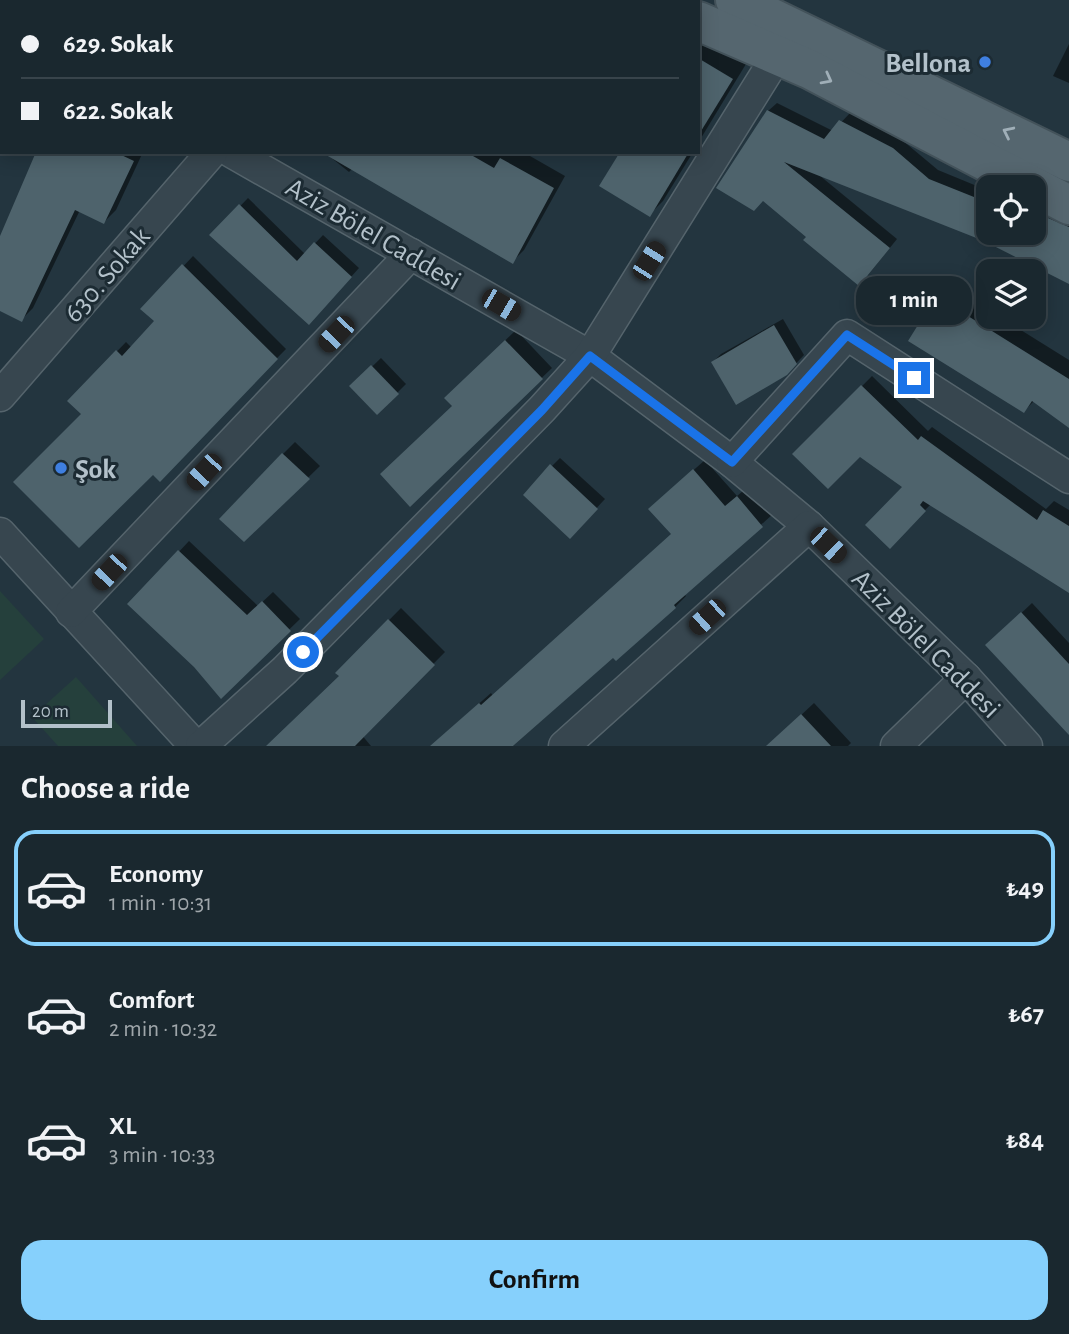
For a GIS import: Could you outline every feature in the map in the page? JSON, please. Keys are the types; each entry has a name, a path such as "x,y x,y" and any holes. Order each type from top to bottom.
{"main road":[{"path":"735,0 1069,162"},
{"path":"700,22 809,69 1069,205"}],"street":[{"path":"201,746 285,670 542,410 590,356 777,56"},
{"name":"630. Sokak","path":"0,395 210,154"},
{"name":"Aziz Bölel Caddesi","path":"235,154 590,356 732,462 809,526 966,678 1027,746"},
{"path":"71,612 411,254"},
{"path":"732,462 847,335 1069,478"},
{"path":"564,746 809,526"},
{"path":"0,533 195,746"},
{"path":"896,746 966,678"}],"green space":[{"path":"0,591 44,639 0,680"},
{"path":"76,677 137,746 58,746 32,717"}],"building":[{"path":"700,59 733,79 700,133"},
{"path":"767,110 824,139 839,120 893,148 929,179 976,198 976,238 784,162 890,248 859,286 803,240 806,237 763,201 754,211 716,188"},
{"path":"35,154 119,154 134,161 104,224 75,210 22,322 0,311 0,236"},
{"path":"324,154 470,154 494,168 500,158 554,188 513,264"},
{"path":"619,154 688,154 650,217 599,186"},
{"path":"239,204 297,261 314,242 352,277 309,325 209,235"},
{"path":"1046,217 1069,227 1069,284 1046,272 1046,259 1020,259 992,245 1046,245"},
{"path":"182,264 278,359 160,482 153,475 79,548 13,482 81,414 67,401 116,350 122,356 154,321 140,309"},
{"path":"936,296 976,321 976,329 989,329 1069,379 1069,428 1032,401 1024,413 908,341"},
{"path":"774,325 797,364 787,375 736,405 711,362"},
{"path":"505,340 543,379 410,507 380,474 452,406 444,398"},
{"path":"371,365 399,394 377,415 349,386"},
{"path":"861,385 918,440 921,436 1037,520 1043,510 1069,526 1069,593 923,501 920,505 926,511 890,549 865,525 902,487 860,457 828,489 792,454"},
{"path":"282,453 310,479 244,542 219,519"},
{"path":"550,464 598,509 570,539 523,495"},
{"path":"693,469 725,506 737,496 763,527 674,605 676,608 616,661 613,658 513,746 430,746 479,703 481,705 671,534 648,509"},
{"path":"178,550 247,615 262,601 291,631 221,699 194,667 127,604"},
{"path":"1021,612 1069,664 1069,735 985,645"},
{"path":"388,619 435,665 355,746 266,746 339,676 335,673"},
{"path":"801,714 831,746 766,746"}],"place":[{"name":"Bellona","path":"985,62"},
{"name":"Şok","path":"61,468"}],"route":[{"path":"303,652 542,410 590,356 732,462 847,335 914,378"}]}
